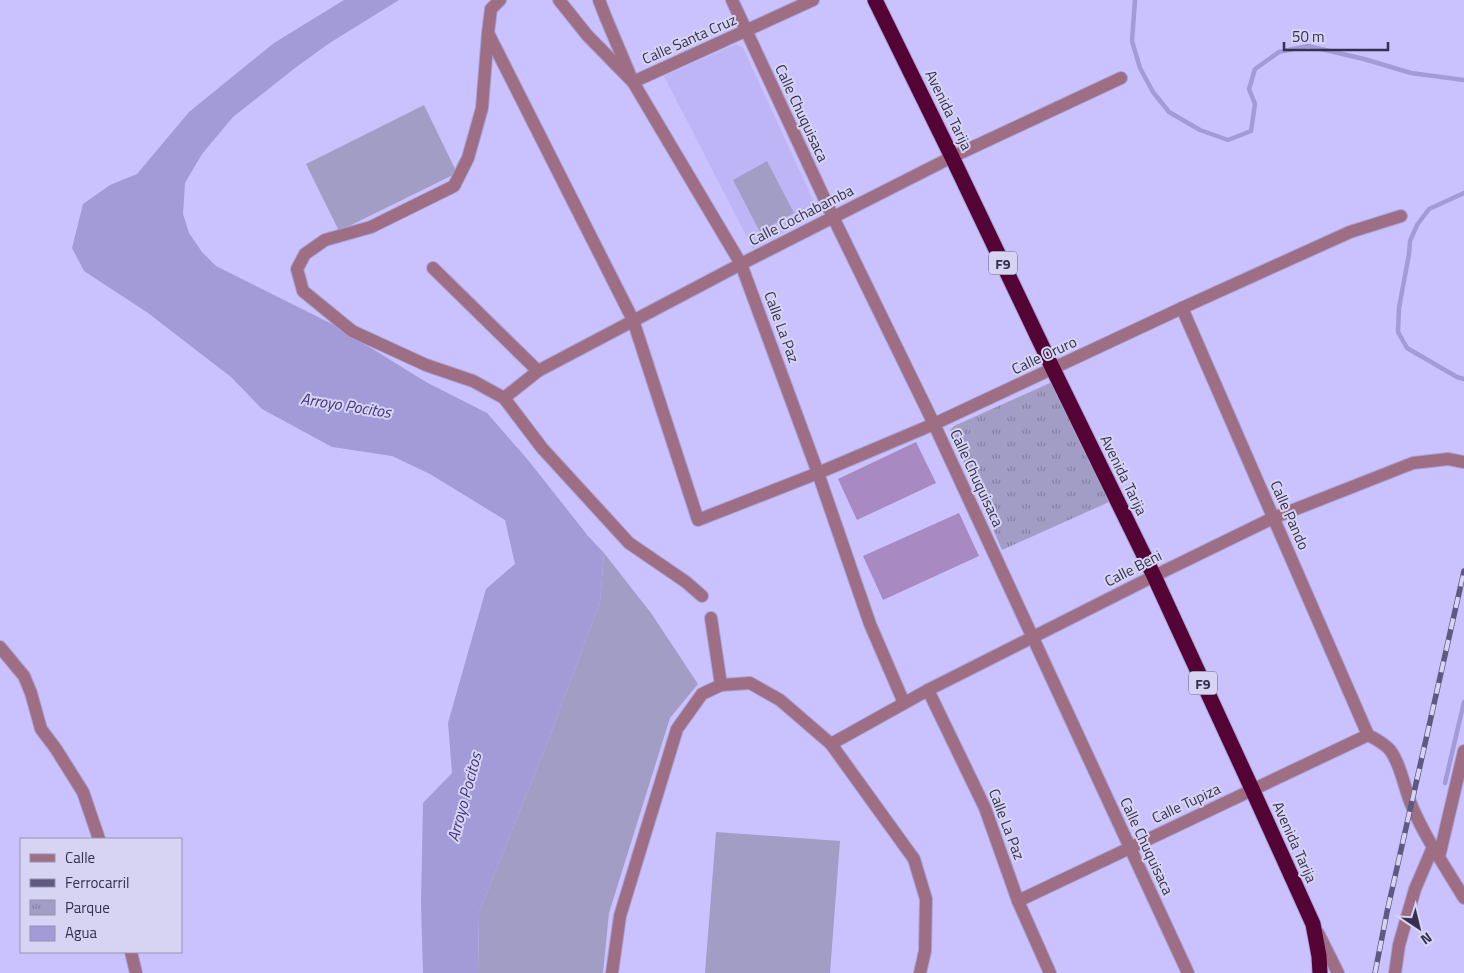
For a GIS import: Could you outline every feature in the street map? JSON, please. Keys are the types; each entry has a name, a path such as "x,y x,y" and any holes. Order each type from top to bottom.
{"highway":[{"name":"Avenida Tarija","path":"875,0 1154,576 1252,789 1313,924 1320,973"}],"street":[{"path":"500,0 490,9 482,108 468,158 454,186 371,227 325,240 306,254 297,269 303,291 352,331 426,364 473,381 504,398 542,448 629,544 686,582 702,596"},
{"name":"Calle La Paz","path":"560,0 587,36 633,82 741,264 818,473 870,624 904,704"},
{"path":"600,0 633,82"},
{"name":"Calle Chuquisaca","path":"732,0 833,217 934,424 1188,973"},
{"name":"Calle Santa Cruz","path":"633,82 813,0"},
{"path":"488,33 633,320"},
{"name":"Calle Cochabamba","path":"504,398 538,371 633,320 952,157 1121,78"},
{"name":"Calle Oruro","path":"633,320 698,520 818,473 934,424 1350,232 1401,216"},
{"path":"433,268 538,371"},
{"name":"Calle Pando","path":"1182,308 1368,735"},
{"name":"Calle Beni","path":"831,744 928,690 1273,518 1413,463 1448,459 1464,462"},
{"path":"712,618 721,685"},
{"path":"0,647 24,676 41,729 83,792 99,838"},
{"path":"612,973 620,916 677,729 702,694 721,685 750,683 780,700 831,744 914,860 926,899 925,950 920,973"},
{"name":"Calle La Paz","path":"928,690 985,808 1018,901 1050,973"},
{"path":"1368,735 1378,740 1390,751 1399,769 1411,805 1436,852 1464,898"},
{"name":"Calle Tupiza","path":"1018,901 1368,735"},
{"path":"1395,973 1399,945 1415,889 1436,852 1462,769 1464,751"},
{"path":"1313,924 1338,973"},
{"path":"131,953 136,973"}],"shaded area":[{"path":"736,44 743,48 815,204 813,217 753,249 664,76"}],"green space":[{"path":"424,105 457,173 339,231 306,164"},
{"path":"767,161 794,213 760,232 733,180"},
{"path":"1050,383 1054,387 1109,502 1002,550 950,430 954,426"},
{"path":"604,553 651,613 698,684 670,718 609,913 603,973 478,973 479,912 546,746 600,602"},
{"path":"716,832 840,841 830,973 705,973"}],"water":[{"name":"Arroyo Pocitos","path":"344,0 399,0 328,44 233,117 202,154 185,183 183,214 189,233 202,252 216,266 334,325 426,382 487,413 604,553 600,602 546,746 479,912 478,973 423,973 421,904 423,803 452,773 448,723 486,589 515,564 505,520 430,474 392,456 332,447 262,409 231,377 148,313 84,271 72,248 83,204 110,185 137,174 189,112 274,43"}],"building":[{"path":"916,442 936,483 857,520 838,479"},
{"path":"959,513 979,556 883,600 863,556"}],"waterway":[{"path":"1135,0 1132,41 1140,68 1153,92 1169,112 1200,130 1228,140 1251,131 1255,104 1249,89 1255,69 1279,52 1308,46 1364,59 1411,73 1464,80"},
{"path":"1464,193 1429,209 1417,225 1410,241 1399,308 1398,332 1407,348 1457,377 1464,379"},
{"path":"1445,783 1464,702"}],"railway":[{"path":"1375,973 1464,571"}]}
